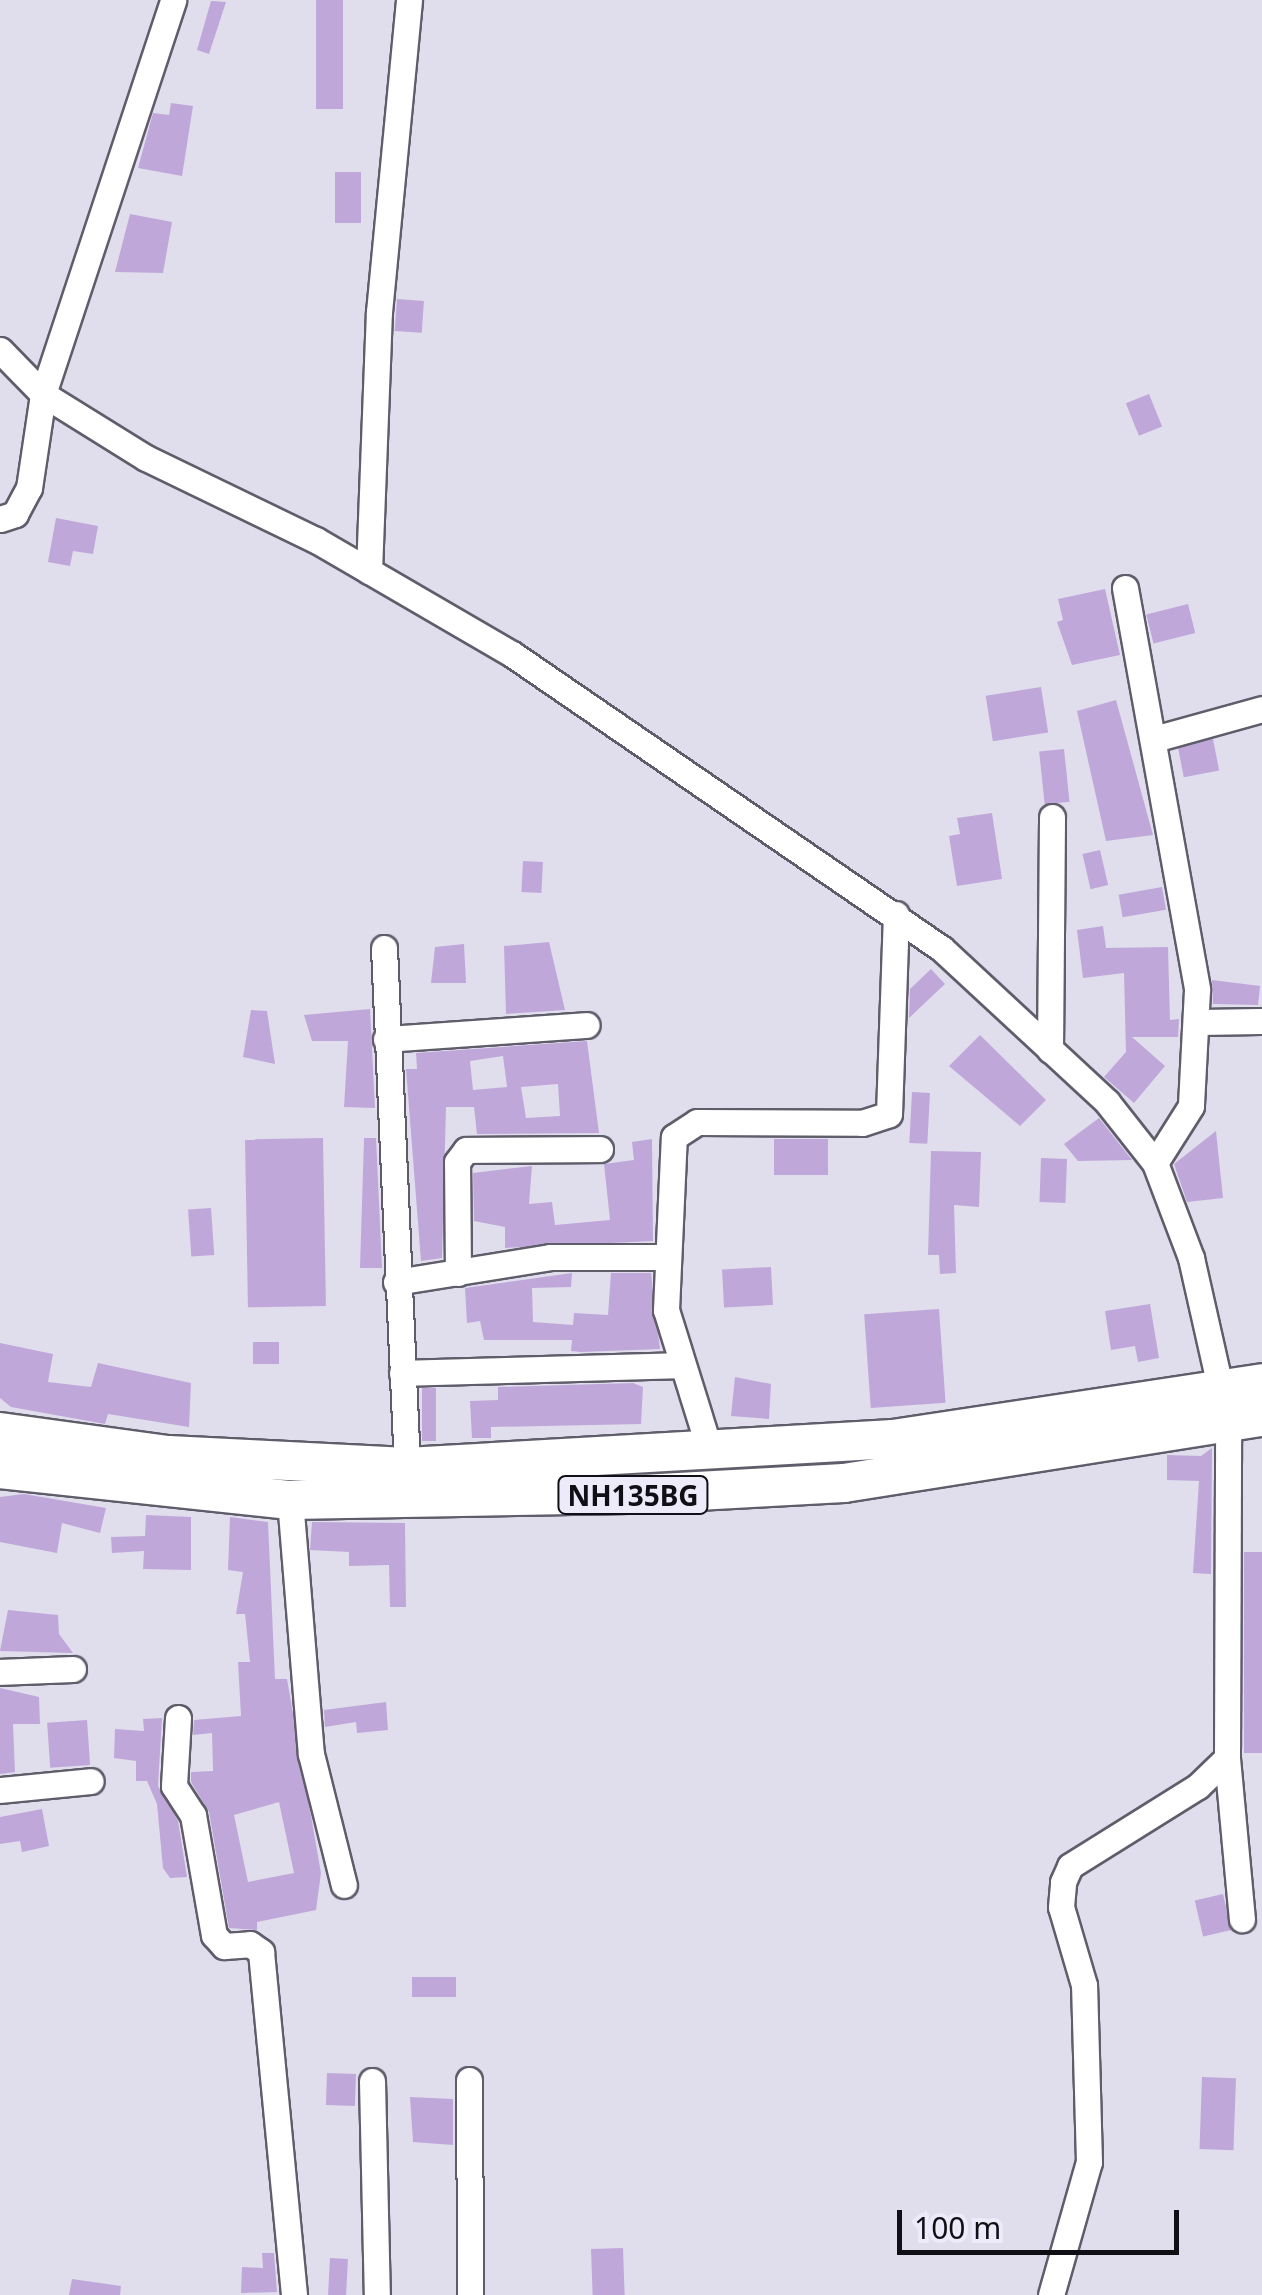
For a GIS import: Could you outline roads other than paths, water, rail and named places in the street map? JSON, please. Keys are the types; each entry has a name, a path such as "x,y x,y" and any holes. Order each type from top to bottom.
{"highway":[{"name":"NH135BG","path":"0,1469 290,1500 473,1501 844,1483 1237,1410 1262,1383"},
{"name":"NH135BG","path":"0,1432 169,1455 407,1466 893,1440 1237,1410"}],"street":[{"path":"0,520 15,514 30,488 43,394 173,0"},
{"path":"368,570 380,312 409,0"},
{"path":"0,350 43,394 146,458 368,570 600,710 896,914 1107,1102 1154,1163 1191,1258 1237,1410 1227,1758 1242,1918"},
{"path":"1125,588 1154,740 1198,1022 1190,1106 1154,1163"},
{"path":"1154,740 1262,708"},
{"path":"1050,1050 1052,818"},
{"path":"710,1451 666,1310 664,1257 670,1154 682,1127 862,1123 889,1114 896,914"},
{"path":"384,948 407,1466"},
{"path":"1198,1022 1262,1021"},
{"path":"386,1039 587,1025"},
{"path":"458,1273 460,1155 475,1148 600,1149"},
{"path":"396,1282 582,1255 664,1257"},
{"path":"402,1373 682,1365"},
{"path":"290,1500 312,1754 344,1885"},
{"path":"0,1672 73,1670"},
{"path":"178,1718 174,1786 194,1815 214,1935 224,1946 250,1944 261,1952 294,2295"},
{"path":"1050,2295 1088,2162 1084,1985 1061,1907 1063,1882 1070,1866 1198,1786 1227,1758"},
{"path":"0,1790 91,1781"},
{"path":"469,2080 470,2295"},
{"path":"372,2081 376,2295"}]}
